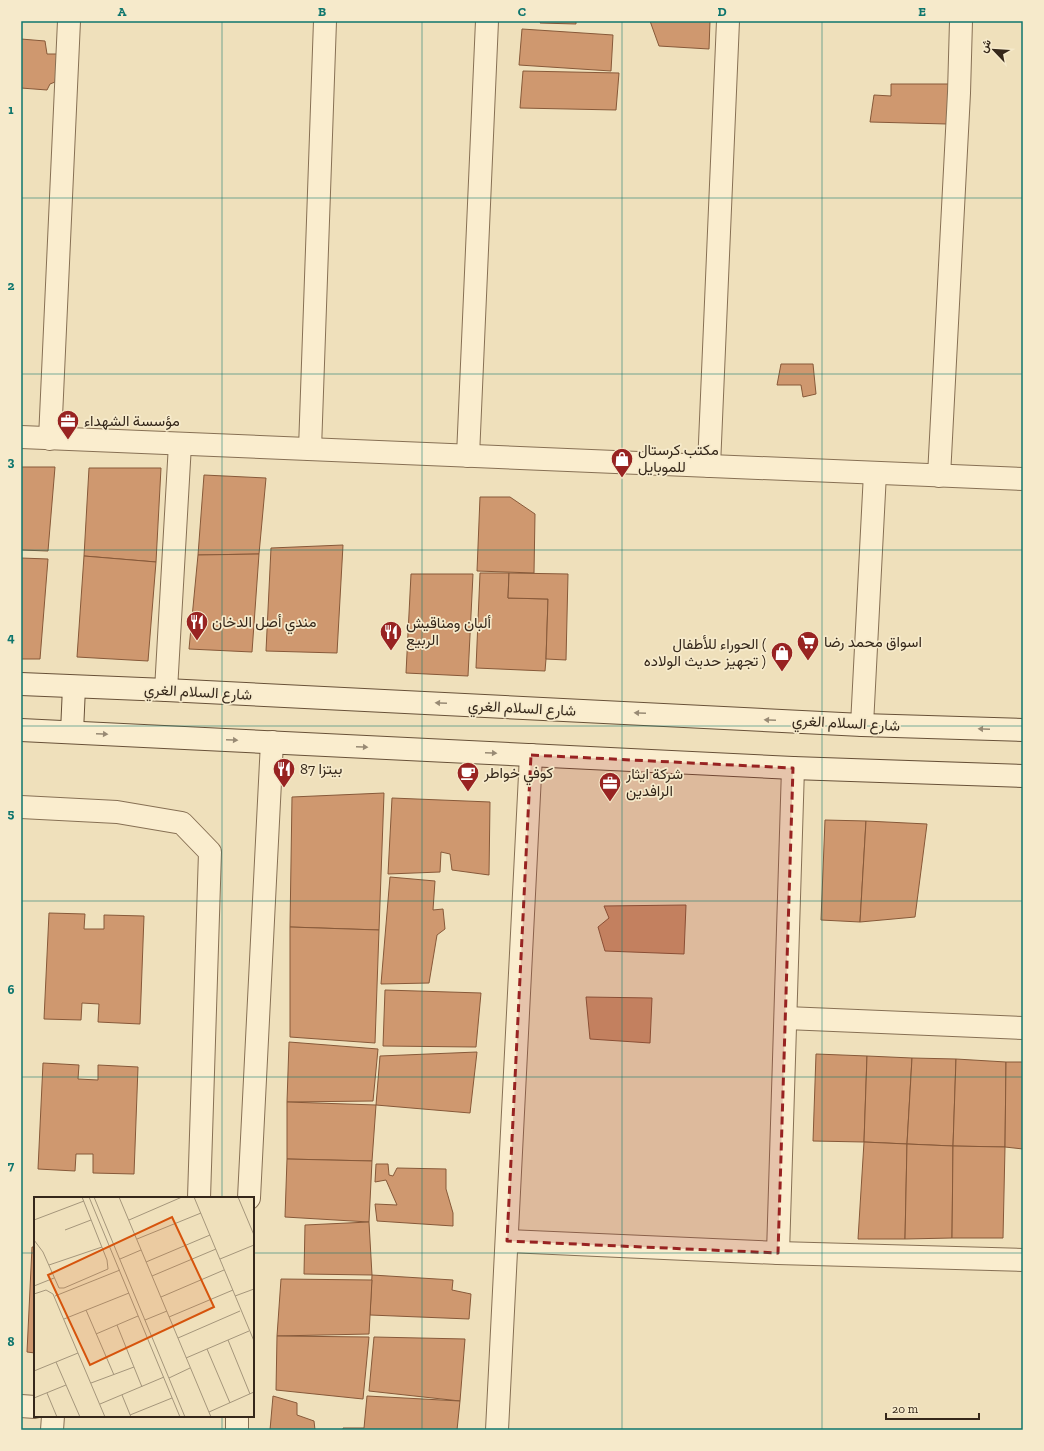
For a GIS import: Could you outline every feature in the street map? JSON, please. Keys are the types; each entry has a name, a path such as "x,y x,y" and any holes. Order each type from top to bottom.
{"street":[{"path":"50,438 69,21"},
{"path":"310,449 325,21"},
{"path":"468,456 487,21"},
{"path":"709,466 728,21"},
{"path":"940,476 959,93 961,21"},
{"path":"21,437 1023,479"},
{"path":"166,690 180,444"},
{"path":"862,725 875,473"},
{"name":"شارع السلام الغري","path":"21,684 862,725 1023,730"},
{"path":"72,732 74,687"},
{"path":"21,730 794,768 1023,776"},
{"path":"249,1197 272,742"},
{"path":"497,1430 531,755"},
{"path":"778,1253 794,768"},
{"path":"21,807 117,812 182,823 210,852 199,1197"},
{"path":"786,1018 1023,1028"},
{"path":"507,1241 778,1253 1023,1260"},
{"path":"21,1406 34,1407"},
{"path":"52,1430 53,1417"},
{"path":"237,1417 237,1430"}],"highlighted area":[{"path":"531,755 793,768 778,1253 507,1241"}],"building":[{"path":"541,21 576,21 576,24 540,23"},
{"path":"650,21 710,21 709,49 659,46"},
{"path":"522,29 613,35 611,71 519,65"},
{"path":"21,39 45,41 47,54 58,54 55,82 50,84 47,90 21,88"},
{"path":"523,71 619,73 616,110 520,108"},
{"path":"891,84 949,84 947,124 870,122 874,95 891,96"},
{"path":"781,364 813,364 816,394 803,397 801,385 777,385"},
{"path":"21,467 55,467 48,551 21,550"},
{"path":"89,468 161,468 156,562 84,556"},
{"path":"204,475 266,478 259,554 198,555"},
{"path":"480,497 510,497 535,514 534,573 477,571"},
{"path":"343,545 337,653 266,651 271,548"},
{"path":"259,554 252,652 189,649 198,555"},
{"path":"84,556 156,562 148,661 77,657"},
{"path":"21,558 48,559 40,659 21,659"},
{"path":"480,573 509,573 508,598 548,599 545,671 476,668"},
{"path":"509,573 568,574 566,660 546,659 548,599 508,598"},
{"path":"411,574 473,574 468,676 406,673"},
{"path":"384,793 379,930 290,927 292,797"},
{"path":"392,798 490,802 489,875 452,870 450,854 441,852 440,872 388,874"},
{"path":"825,820 866,821 860,922 821,920"},
{"path":"866,821 927,824 915,917 860,922"},
{"path":"390,877 435,881 433,910 443,909 445,929 437,935 429,983 381,984"},
{"path":"686,905 684,954 605,951 598,927 609,918 604,906"},
{"path":"49,913 85,914 84,929 104,929 104,915 144,916 140,1024 98,1022 99,1004 82,1003 81,1020 44,1019"},
{"path":"290,927 379,930 375,1043 290,1037"},
{"path":"385,990 481,993 476,1047 383,1046"},
{"path":"586,997 652,998 650,1043 590,1039"},
{"path":"289,1042 378,1049 373,1101 287,1102"},
{"path":"477,1052 470,1113 376,1105 380,1056"},
{"path":"816,1054 867,1056 864,1142 813,1141"},
{"path":"867,1056 912,1058 907,1144 864,1142"},
{"path":"912,1058 956,1059 953,1146 907,1144"},
{"path":"956,1059 1006,1062 1005,1147 953,1146"},
{"path":"1006,1062 1023,1062 1023,1149 1005,1147"},
{"path":"43,1063 79,1065 78,1079 98,1080 98,1065 138,1067 134,1174 93,1173 93,1154 76,1154 75,1171 38,1169"},
{"path":"287,1102 376,1105 372,1161 287,1159"},
{"path":"864,1142 907,1144 905,1239 858,1239"},
{"path":"907,1144 953,1146 952,1238 905,1239"},
{"path":"953,1146 1005,1147 1003,1238 952,1238"},
{"path":"287,1159 372,1161 369,1222 285,1217"},
{"path":"376,1164 388,1164 389,1175 393,1176 397,1168 446,1169 446,1189 453,1213 453,1226 377,1221 375,1204 397,1205 386,1180 375,1182"},
{"path":"369,1222 372,1275 304,1274 305,1225"},
{"path":"32,1247 34,1247 34,1353 27,1352"},
{"path":"372,1275 453,1280 452,1290 471,1294 469,1319 370,1315"},
{"path":"281,1279 372,1280 369,1334 277,1336"},
{"path":"277,1336 369,1337 363,1399 276,1390"},
{"path":"374,1337 465,1339 460,1401 369,1391"},
{"path":"273,1396 297,1403 297,1415 314,1421 315,1430 270,1430"},
{"path":"367,1396 460,1401 457,1430 343,1430 343,1428 364,1428"}],"place":[{"name":"مؤسسة الشهداء","path":"68,440"},
{"name":"مكتب كرستال للموبايل","path":"622,478"},
{"name":"مندي أصل الدخان","path":"197,642"},
{"name":"ألبان ومناقيش الربيع","path":"391,652"},
{"name":"اسواق محمد رضا","path":"808,662"},
{"name":"الحوراء للأطفال ( تجهيز حديث الولاده )","path":"782,672"},
{"name":"بيتزا 87","path":"284,788"},
{"name":"كوفي خواطر","path":"468,792"},
{"name":"شركة ايثار الرافدين","path":"610,802"}]}
